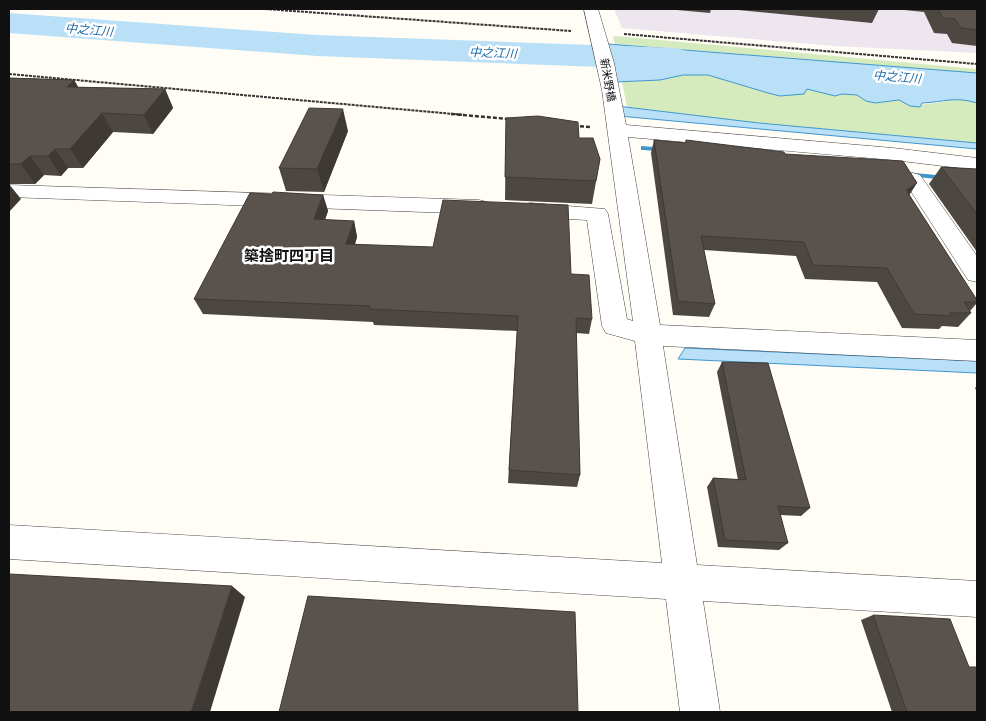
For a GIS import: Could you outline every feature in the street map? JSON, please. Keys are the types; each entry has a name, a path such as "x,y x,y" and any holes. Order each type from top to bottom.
{"street":[{"name":"新米野橋","path":"591,9 599,33 616,127 649,335 700,712"},
{"path":"616,127 977,164"},
{"path":"913,179 977,274"},
{"path":"9,190 416,203 597,214 615,326 649,335 977,350"},
{"path":"9,542 977,599"}],"path":[{"path":"265,9 599,33 829,54 977,64"},
{"path":"9,74 515,120"},
{"path":"571,126 616,127"}],"shaded area":[{"path":"614,9 977,9 977,53 834,46 622,28"}],"green space":[{"path":"613,37 977,69 977,73 615,44"},
{"path":"683,75 708,75 745,86 817,90 835,96 842,94 857,95 866,101 875,103 899,100 910,106 943,102 956,98 977,103 977,143 759,123 627,107 622,82 660,80"}],"water":[{"path":"608,44 977,73 977,103 949,100 922,103 920,107 910,106 899,100 875,103 866,101 857,95 842,94 835,96 807,89 804,94 780,96 708,75 683,75 660,80 615,82"},
{"path":"617,106 759,123 977,143 977,149 619,116"},
{"path":"685,348 977,361 977,373 678,359"}],"building":[{"path":"938,9 977,9 977,30 961,28 955,19 943,18"},
{"path":"9,78 74,80 67,87 165,89 144,115 102,113 70,149 55,149 48,156 30,156 21,164 9,164"},
{"path":"309,108 343,109 317,169 279,168"},
{"path":"538,116 578,122 579,138 593,138 600,159 596,181 505,177 506,118"},
{"path":"654,140 686,143 686,140 784,152 785,154 903,161 917,183 906,190 977,302 964,302 971,313 950,313 952,316 914,314 887,268 813,265 804,242 701,236 715,304 678,301"},
{"path":"941,167 977,169 977,214"},
{"path":"273,192 323,195 314,219 354,221 346,244 433,247 443,200 568,205 571,274 589,275 592,319 576,318 580,475 509,470 518,316 370,309 370,306 194,299 250,193 272,194"},
{"path":"722,362 768,363 810,508 778,506 788,543 725,540 713,478 746,480"},
{"path":"9,574 232,586 191,712 9,712"},
{"path":"308,596 575,612 578,712 279,712"},
{"path":"873,615 950,619 969,667 977,667 977,712 907,712"}],"waterway":[{"name":"中之江川","path":"9,23 317,46 441,52 677,59"},
{"path":"644,148 666,150"},
{"path":"907,174 947,178"}],"district":[{"name":"築捨町四丁目","path":"289,256"}]}
